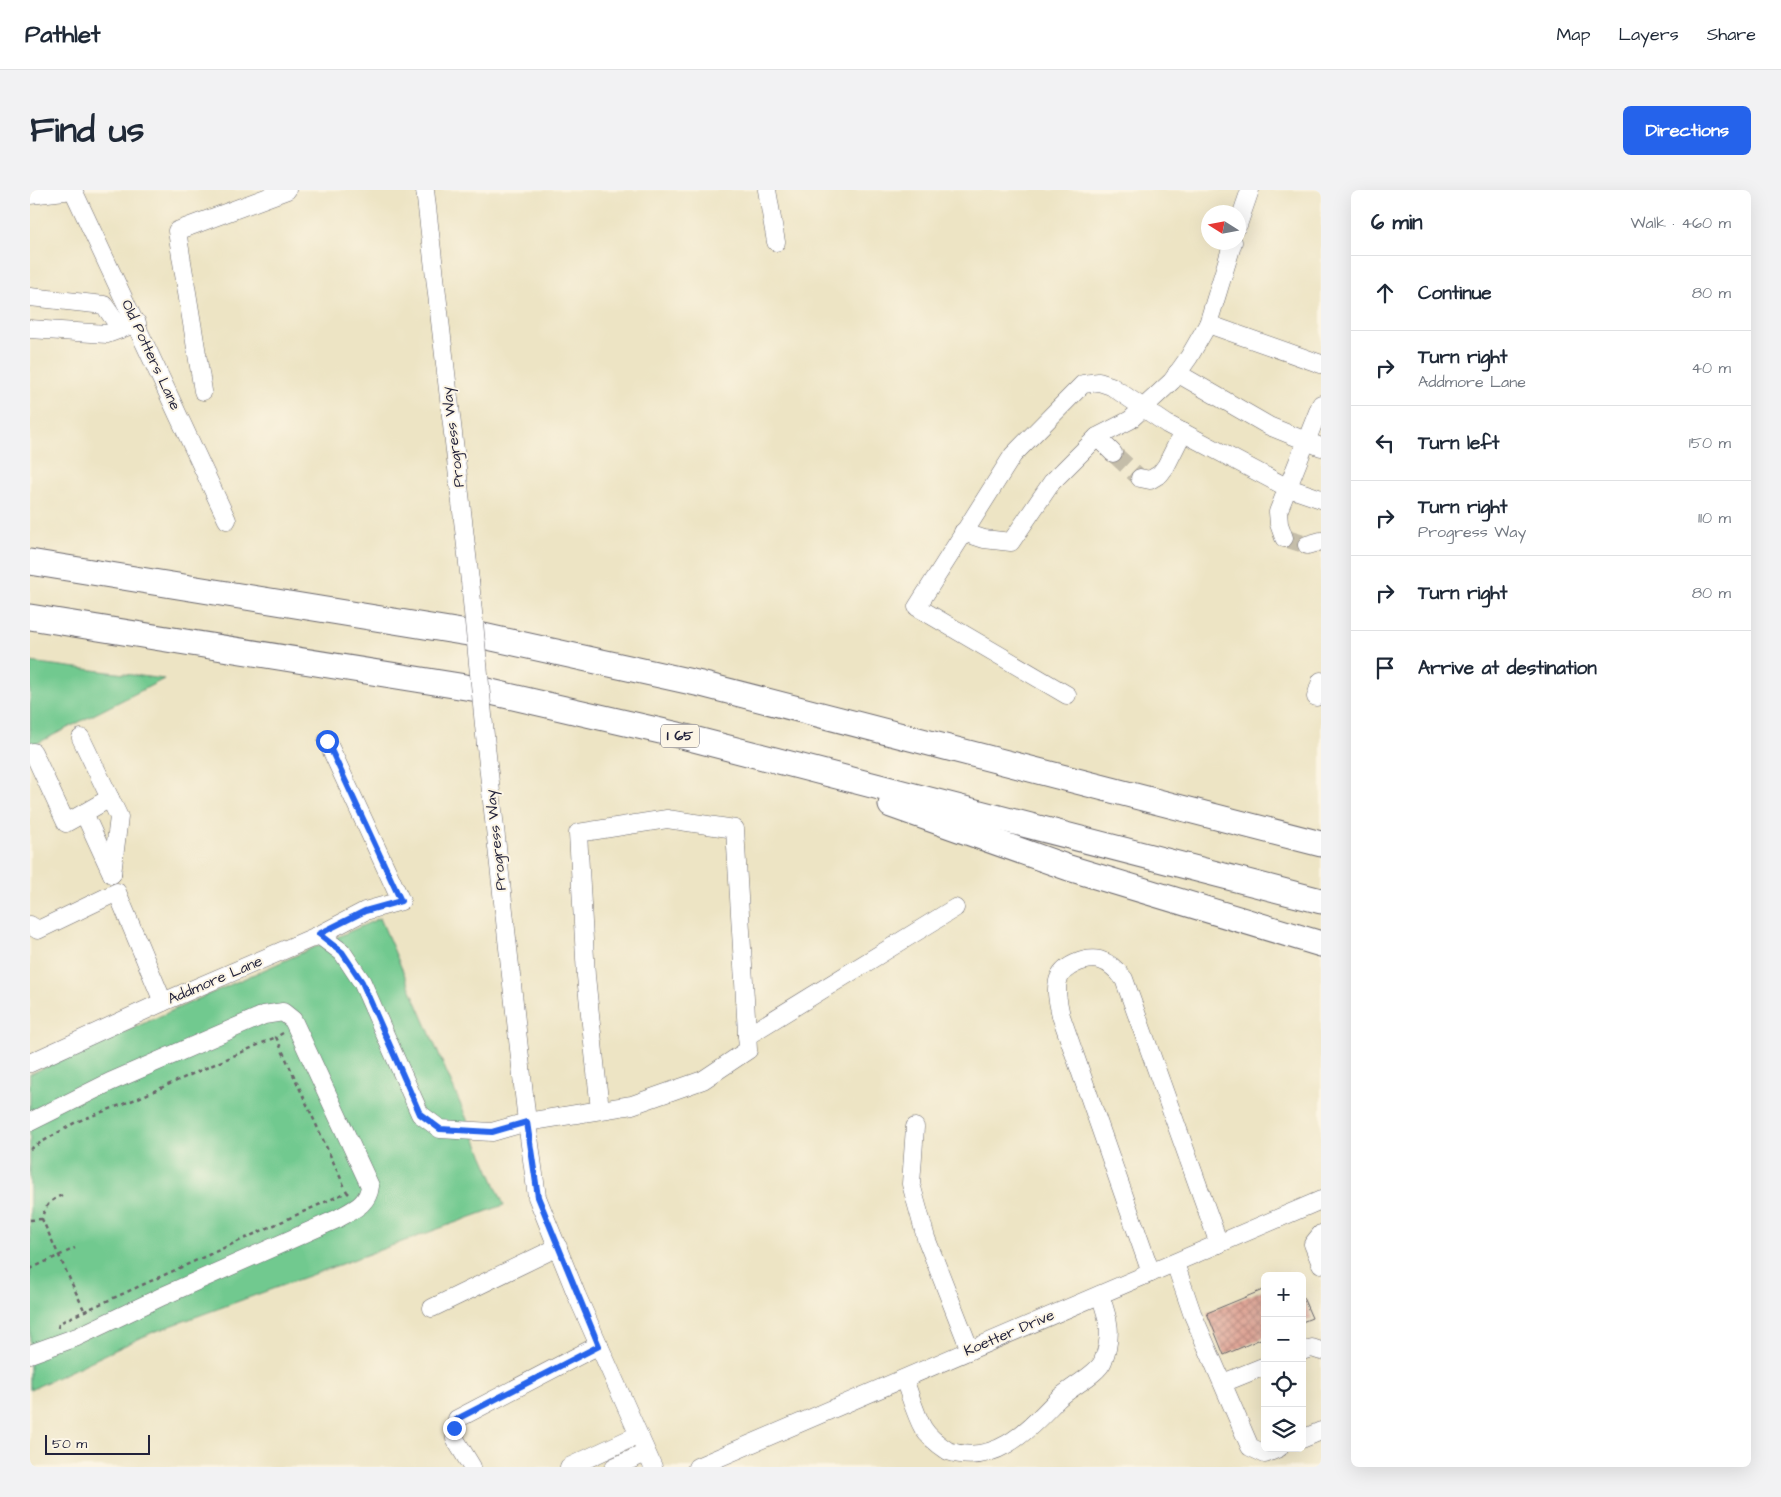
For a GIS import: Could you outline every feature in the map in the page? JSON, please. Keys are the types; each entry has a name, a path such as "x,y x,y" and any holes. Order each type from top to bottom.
{"highway":[{"path":"30,562 474,634 700,684 1057,774 1321,844"},
{"name":"I 65","path":"30,617 450,684 733,750 1115,846 1321,901"},
{"path":"733,750 1069,868 1321,944"},
{"path":"1057,774 1321,826"}],"street":[{"path":"30,195 73,190"},
{"name":"Old Potters Lane","path":"73,190 129,326 227,520"},
{"path":"203,391 177,232 287,190"},
{"name":"Progress Way","path":"425,190 470,581 527,1122 538,1197 599,1346 650,1460"},
{"path":"767,190 776,242"},
{"path":"1245,205 1250,190"},
{"path":"962,532 984,539 1011,542 1052,482 1097,437 1130,420 1177,374 1208,324 1231,250"},
{"path":"30,297 104,305 129,326 107,334 30,329"},
{"path":"1208,324 1321,364"},
{"path":"1177,374 1269,426 1314,444"},
{"path":"1067,695 918,607 962,532 1013,455 1083,384 1099,382 1112,386 1142,409 1183,432 1286,488 1321,500"},
{"path":"1284,538 1279,524 1278,512 1286,488 1314,444 1321,404"},
{"path":"1140,478 1150,480 1160,474 1183,432"},
{"path":"1097,437 1113,453"},
{"path":"81,738 119,817 112,874"},
{"name":"Addmore Lane","path":"30,1063 319,934 365,911 401,901 327,741"},
{"path":"33,752 66,822 110,798"},
{"path":"84,813 112,874 117,892 163,1002"},
{"path":"319,934 342,952 362,982 420,1114 440,1129 492,1132 527,1122 632,1105 703,1080 748,1050 735,829 667,819 578,833 586,976 600,1110"},
{"path":"30,925 38,930 117,892"},
{"path":"747,1036 955,908"},
{"path":"1150,1273 1061,1016 1056,993 1058,980 1066,969 1075,964 1088,960 1100,960 1111,965 1124,979 1219,1244"},
{"path":"30,1122 110,1082 264,1015 283,1012 293,1020 370,1186 369,1196 362,1204 337,1219 77,1337 30,1354"},
{"path":"915,1127 911,1184 926,1238 970,1350"},
{"name":"Koetter Drive","path":"697,1467 1321,1200"},
{"path":"1321,1234 1313,1244 1321,1264"},
{"path":"432,1308 558,1247"},
{"path":"1175,1263 1192,1313 1250,1447 1264,1454 1269,1452"},
{"path":"904,1378 923,1429 936,1444 954,1455 973,1461 995,1457 1037,1423 1062,1395 1090,1376 1102,1364 1109,1342 1109,1321 1100,1295"},
{"path":"472,1467 455,1439 457,1419 599,1346"},
{"path":"1306,1350 1312,1348 1321,1351"},
{"path":"1222,1383 1261,1368"},
{"path":"1306,1437 1321,1431"},
{"path":"569,1467 638,1435"},
{"path":"614,1467 650,1460"}],"path":[{"path":"30,1149 76,1122 136,1099 296,1028"},
{"path":"276,1037 347,1192"},
{"path":"62,1195 50,1201 43,1212 42,1219 85,1312"},
{"path":"30,1220 42,1219"},
{"path":"30,1269 75,1248"}],"green space":[{"path":"30,662 164,679 30,747"},
{"path":"380,918 504,1205 151,1333 30,1390 30,1074"}],"building":[{"path":"1261,1291 1261,1339 1224,1355 1207,1313"},
{"path":"1306,1304 1312,1318 1306,1320"}],"tunnel":[{"path":"1113,453 1140,478"},
{"path":"1284,538 1307,545"}],"route":[{"path":"327,741 401,901 365,911 319,934 342,952 362,982 384,1028 396,1061 420,1114 440,1129 492,1132 527,1122 538,1197 599,1346 457,1419 454,1428"}]}
